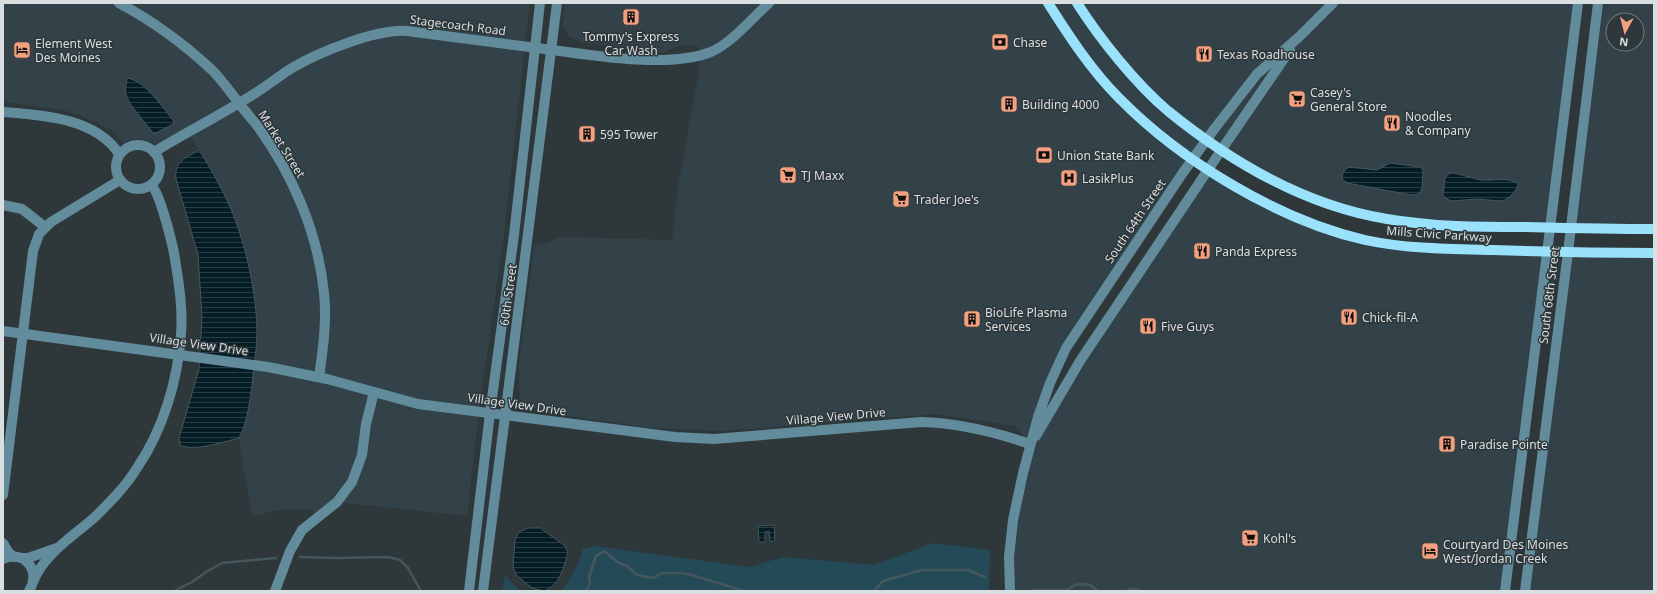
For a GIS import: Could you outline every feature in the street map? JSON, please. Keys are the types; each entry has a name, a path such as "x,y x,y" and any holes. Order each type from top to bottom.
{"main road":[{"name":"Mills Civic Parkway","path":"1048,3 1080,52 1118,98 1142,120 1193,160 1257,199 1286,213 1364,240 1412,247 1547,252 1654,253"},
{"name":"Mills Civic Parkway","path":"1077,3 1100,37 1134,76 1167,110 1222,149 1289,188 1320,201 1387,219 1432,224 1549,228 1654,229"}],"street":[{"name":"Market Street","path":"119,3 166,32 213,71 256,125 291,180 308,221 320,266 324,293 325,324 319,377"},
{"name":"60th Street","path":"469,591 490,413 514,235 540,3"},
{"name":"60th Street","path":"483,591 557,3"},
{"name":"Stagecoach Road","path":"154,152 254,94 293,68 315,56 369,36 389,31 407,31 618,58 691,58 712,51 725,43 769,3"},
{"name":"South 64th Street","path":"1010,591 1009,557 1013,520 1030,444 1048,390 1066,348 1206,139 1257,74 1300,36 1333,3"},
{"name":"South 68th Street","path":"1505,591 1578,3"},
{"name":"South 68th Street","path":"1525,591 1598,3"},
{"name":"South 64th Street","path":"1030,444 1046,421 1080,361 1208,169 1300,36"},
{"path":"3,112 58,119 86,128 106,138 120,154"},
{"path":"133,145 148,147 154,152 160,164 156,180 151,185 141,189 133,189 125,186 120,180 115,168 116,161 120,154 125,149 133,145"},
{"path":"3,495 5,461 33,251 39,234 52,221 120,180"},
{"path":"29,591 41,566 58,547 97,515 122,489 137,469 154,439 162,419 174,379 181,335 181,312 175,256 164,217 151,185"},
{"path":"3,205 22,209 45,227"},
{"name":"Village View Drive","path":"3,331 268,367 319,377 418,404 675,438 714,439 908,422 937,422 981,429 1030,444"},
{"path":"275,591 290,551 302,530 337,502 352,482 360,464 366,424 374,392"},
{"path":"3,543 8,553 27,562 33,569 34,580"},
{"path":"3,559 9,556 28,558 58,547"}],"shaded area":[{"path":"3,3 530,3 504,234 479,412 467,516 337,502 318,516 311,510 292,509 273,511 253,517 243,468 239,438 243,431 252,387 257,334 256,313 251,277 241,237 231,209 199,150 185,129 159,144 141,139 132,139 123,143 112,131 89,119 67,111 3,102"},
{"path":"564,3 1578,3 1549,228 1432,224 1313,199 1206,140 1066,348 1031,443 1208,169 1257,199 1364,240 1547,252 1505,591 1010,591 1009,557 1030,444 1015,426 936,414 723,431 651,428 547,413 521,403 519,390 519,362 534,248 537,245 548,243 559,237 672,240 679,181 700,64 697,45 675,47 663,53 581,42 570,37 563,27"},
{"path":"1598,3 1654,3 1654,229 1570,228"},
{"path":"127,78 134,80 147,89 175,123 154,134 130,104 125,92"},
{"path":"199,150 224,194 241,238 253,286 257,334 249,408 245,424 239,438 209,446 186,447 180,445 179,438 199,369 202,318 198,255 176,179 176,173 179,164 185,158"},
{"path":"1390,163 1420,167 1423,170 1422,188 1419,194 1411,195 1347,183 1342,179 1343,173 1348,167 1377,170"},
{"path":"1450,173 1482,180 1509,180 1517,183 1518,186 1512,195 1505,200 1499,201 1478,199 1451,201 1443,196 1445,178"},
{"path":"1568,252 1654,253 1654,591 1525,591"},
{"path":"774,525 775,541 770,541 769,531 765,532 765,542 759,542 758,526"},
{"path":"528,528 540,528 564,545 568,552 558,580 544,591 532,588 517,576 513,567 515,540 519,532"},
{"path":"933,543 990,550 989,591 562,591 577,566 583,549 595,546 749,567 784,557 874,565"},
{"path":"505,574 512,583 521,591 502,591"}],"waterway":[{"path":"586,591 590,584 589,577 596,556 604,551 619,563 627,566 637,575 653,578 662,573 681,573 744,591"},
{"path":"300,557 388,557 400,560 408,568 421,591"},
{"path":"174,591 192,582 222,563 276,558"},
{"path":"874,591 883,581 922,570 968,570 985,577"},
{"path":"1034,590 1066,590 1075,585 1083,584 1090,585 1098,591"},
{"path":"1125,591 1133,589 1142,591"}],"place":[{"name":"Tommy's Express Car Wash","path":"631,17"},
{"name":"Chase","path":"1000,42"},
{"name":"Element West Des Moines","path":"22,50"},
{"name":"Texas Roadhouse","path":"1204,54"},
{"name":"Casey's General Store","path":"1297,99"},
{"name":"Building 4000","path":"1009,104"},
{"name":"Noodles & Company","path":"1392,123"},
{"name":"595 Tower","path":"587,134"},
{"name":"Union State Bank","path":"1044,155"},
{"name":"TJ Maxx","path":"788,175"},
{"name":"LasikPlus","path":"1069,178"},
{"name":"Trader Joe's","path":"901,199"},
{"name":"Panda Express","path":"1202,251"},
{"name":"Chick-fil-A","path":"1349,317"},
{"name":"BioLife Plasma Services","path":"972,319"},
{"name":"Five Guys","path":"1148,326"},
{"name":"Paradise Pointe","path":"1447,444"},
{"name":"Kohl's","path":"1250,538"},
{"name":"Courtyard Des Moines West/Jordan Creek","path":"1430,551"}]}
